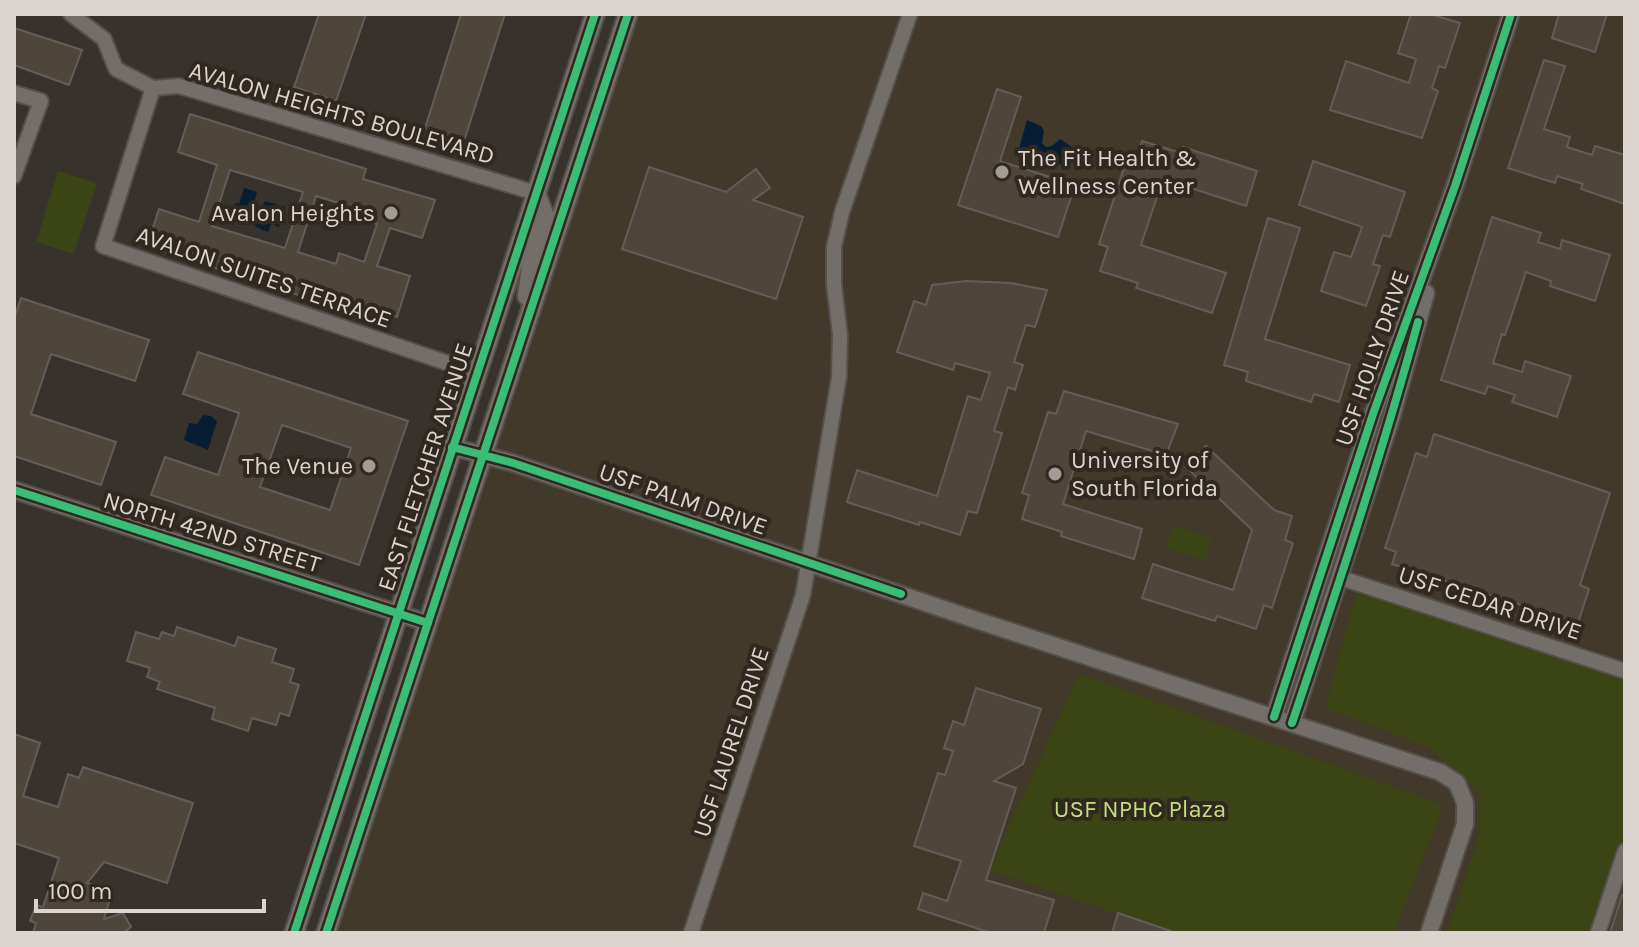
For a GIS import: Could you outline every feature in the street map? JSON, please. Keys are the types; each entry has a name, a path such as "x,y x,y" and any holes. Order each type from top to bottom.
{"main road":[{"name":"EAST FLETCHER AVENUE","path":"294,933 595,14"},
{"path":"326,933 628,14"},
{"path":"524,331 533,253 545,217 536,193"}],"street":[{"name":"AVALON HEIGHTS BOULEVARD","path":"71,14 104,39 116,69 153,88 179,86 536,193"},
{"name":"USF LAUREL DRIVE","path":"691,933 803,595 839,377 840,335 834,284 834,247 842,212 910,14"},
{"name":"USF HOLLY DRIVE","path":"1274,717 1373,414 1455,186 1511,14"},
{"name":"AVALON SUITES TERRACE","path":"153,88 103,246 477,373"},
{"path":"14,93 41,101 14,176"},
{"name":"USF HOLLY DRIVE","path":"1292,723 1394,410 1455,186"},
{"name":"USF PALM DRIVE","path":"452,447 513,463 1274,717"},
{"name":"NORTH 42ND STREET","path":"14,490 428,623"},
{"name":"USF CEDAR DRIVE","path":"1341,578 1625,671"},
{"path":"1274,717 1440,772 1457,783 1465,803 1465,824 1432,932"},
{"path":"1598,933 1625,851"}],"shaded area":[{"name":"University of South Florida","path":"635,14 1625,14 1625,933 335,933"}],"green space":[{"path":"58,171 97,183 74,254 36,242"},
{"path":"1173,525 1212,537 1205,561 1166,548"},
{"path":"1359,583 1625,675 1625,857 1601,933 1447,933 1480,833 1479,792 1429,747 1325,708"},
{"name":"USF NPHC Plaza","path":"1079,674 1444,805 1394,933 1174,933 989,870"}],"water":[{"path":"1027,120 1041,126 1044,131 1042,143 1046,147 1060,139 1072,147 1066,166 1018,152"},
{"path":"244,188 257,192 253,206 262,208 265,201 285,207 279,227 271,224 268,232 232,214"},
{"path":"203,415 217,421 208,450 184,440 189,423 197,424"}],"building":[{"path":"319,14 366,14 336,101 294,87"},
{"path":"461,14 505,14 464,141 425,128"},
{"path":"1411,14 1430,14 1460,23 1445,68 1439,66 1432,88 1438,91 1422,138 1330,110 1346,61 1409,83 1416,59 1398,53"},
{"path":"1559,14 1607,14 1595,52 1552,38"},
{"path":"14,28 82,50 69,85 14,65"},
{"path":"1544,60 1565,66 1544,129 1570,137 1567,147 1592,155 1595,146 1625,155 1625,204 1581,189 1583,184 1557,176 1555,183 1508,168"},
{"name":"The Fit Health & Wellness Center","path":"997,89 1021,97 1000,161 1075,185 1058,237 958,205"},
{"name":"Avalon Heights","path":"190,114 366,169 363,179 435,200 422,238 390,228 377,266 410,276 397,317 326,294 323,303 147,246 159,209 199,222 217,165 178,152","holes":["230,170 303,192 285,248 212,226","316,196 354,208 351,217 377,224 364,262 339,253 336,264 298,252"]},
{"path":"1142,141 1181,153 1183,147 1257,171 1246,206 1163,179 1141,245 1226,273 1212,313 1136,288 1138,283 1100,271 1108,247 1099,244 1126,162 1135,164"},
{"path":"1313,161 1405,192 1390,237 1383,235 1373,264 1380,266 1366,306 1321,291 1334,252 1351,257 1362,227 1299,205"},
{"path":"649,167 726,192 756,169 770,188 753,200 803,217 776,299 622,249"},
{"path":"1492,217 1541,233 1538,242 1560,249 1562,240 1610,255 1595,301 1550,286 1551,281 1526,272 1505,335 1502,334 1493,363 1522,372 1525,361 1571,376 1557,417 1512,402 1515,395 1488,386 1485,394 1441,380"},
{"path":"1268,218 1300,228 1265,339 1350,365 1339,402 1314,394 1311,402 1246,381 1248,372 1224,365"},
{"path":"966,281 1011,283 1047,290 1035,327 1026,325 1014,362 1023,365 1015,390 1008,387 994,431 1002,433 977,513 968,511 960,535 847,502 857,470 937,496 968,396 981,400 990,373 955,363 953,370 897,352 914,301 926,305 932,285"},
{"path":"21,298 149,340 135,381 51,354 31,414 116,442 101,485 14,456 14,319"},
{"name":"The Venue","path":"198,352 408,421 359,565 151,495 165,457 218,475 239,413 183,394","holes":["282,425 351,448 330,510 260,487"]},
{"path":"1064,391 1178,424 1166,455 1086,431 1063,504 1142,529 1134,559 1061,536 1062,532 1022,519 1029,495 1022,493 1048,412 1056,414"},
{"path":"1434,434 1610,493 1580,585 1589,589 1578,623 1392,564 1396,552 1385,548 1416,453 1427,457"},
{"path":"1206,446 1274,510 1292,516 1285,540 1293,543 1272,608 1264,605 1256,629 1217,616 1215,621 1142,598 1153,564 1233,590 1252,530 1186,467"},
{"path":"177,627 235,646 238,637 276,649 272,662 294,669 290,682 299,685 289,716 280,713 276,725 252,718 248,731 212,719 215,708 157,689 160,682 147,677 150,668 127,661 136,632 159,639 162,632 174,636"},
{"path":"976,688 1041,709 1023,764 994,781 1016,788 986,880 1054,900 1044,933 991,933 918,909 923,893 947,901 961,861 914,846 938,773 945,775 953,751 944,748 953,721 964,725"},
{"path":"14,734 40,743 23,796 58,807 68,774 79,778 83,767 193,803 167,883 104,862 87,883 112,892 104,919 123,913 131,927 123,933 33,933 36,923 30,921 36,905 43,907 59,858 14,843"},
{"path":"1622,895 1625,896 1625,933 1610,933"},
{"path":"1118,913 1171,931 1112,933"}],"cycle path":[{"path":"294,933 595,14"},
{"path":"326,933 628,14"},
{"path":"1274,717 1373,414 1455,186 1511,14"},
{"path":"1292,723 1358,523 1418,322"},
{"path":"452,447 513,463 901,594"},
{"path":"14,490 428,623"}],"place":[{"name":"The Fit Health & Wellness Center","path":"1002,172"},
{"name":"Avalon Heights","path":"391,213"},
{"name":"The Venue","path":"369,466"},
{"name":"University of South Florida","path":"1055,474"}]}
